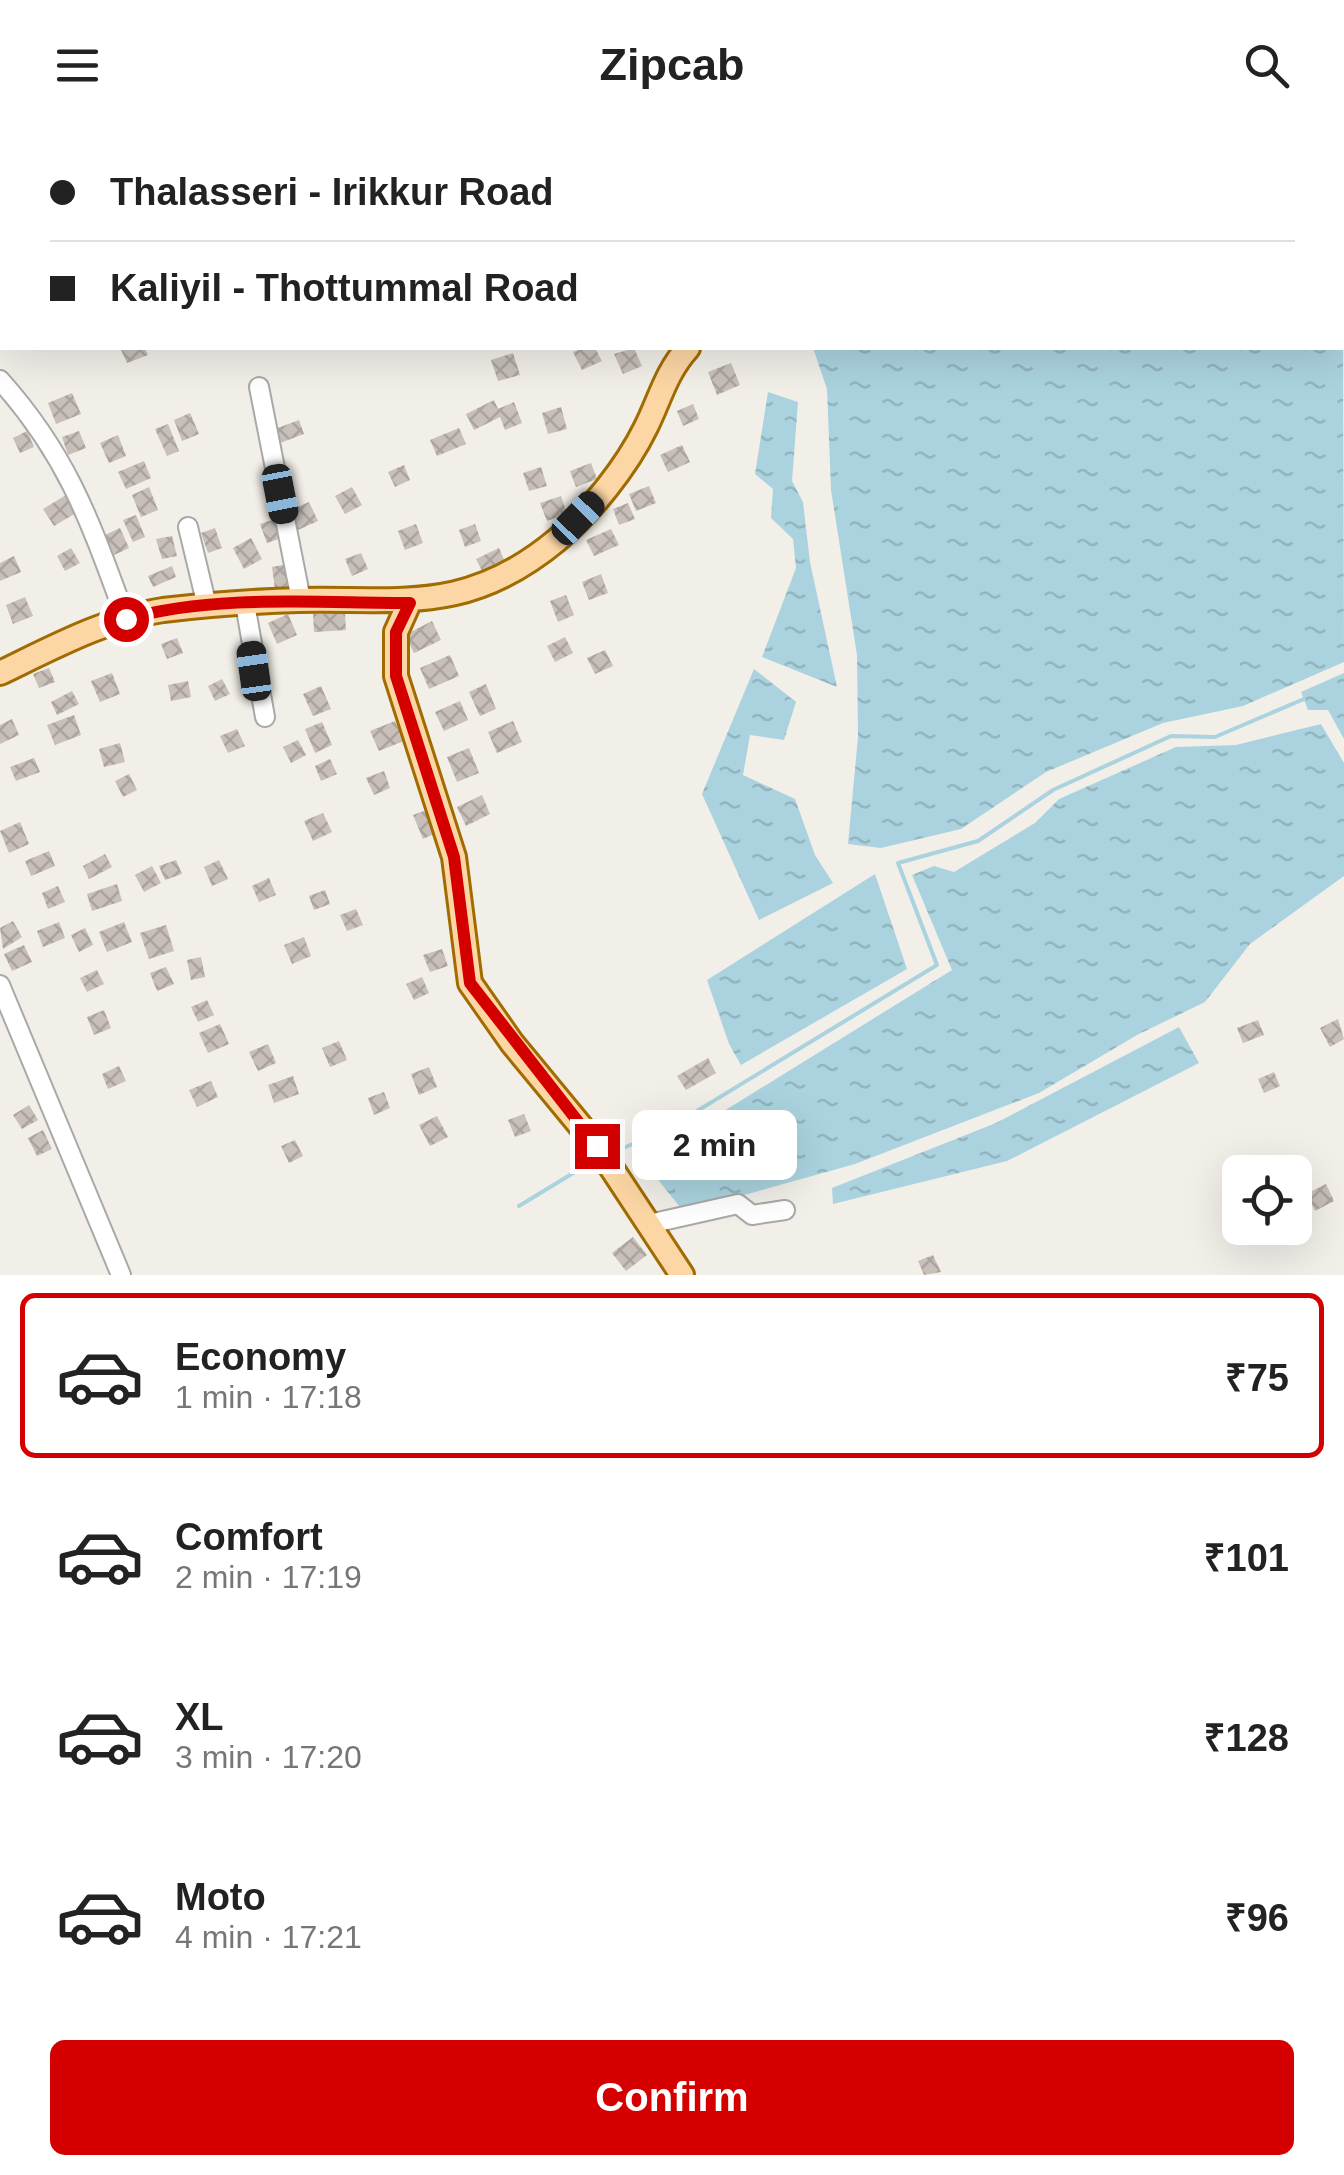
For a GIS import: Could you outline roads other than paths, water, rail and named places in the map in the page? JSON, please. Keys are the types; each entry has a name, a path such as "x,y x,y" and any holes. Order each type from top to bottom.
{"main road":[{"path":"0,673 126,619 207,606 301,600 410,603 474,590 557,540 599,496 630,453 672,366 686,350"},
{"path":"410,603 396,632 396,676 454,857 470,983 597,1146 682,1275"}],"street":[{"path":"0,380 32,416 80,493 126,619"},
{"path":"259,387 301,600"},
{"path":"188,528 207,606"},
{"path":"245,604 265,717"},
{"path":"0,985 122,1275"},
{"path":"649,1224 738,1204 752,1216 785,1210"}],"water":[{"path":"814,350 1343,350 1344,662 1243,706 1163,723 1046,772 961,829 881,848 848,844 858,737 857,655 831,490 827,389"},
{"path":"768,392 798,402 792,481 803,502 810,562 837,687 762,657 796,568 793,539 771,518 773,489 755,474"},
{"path":"754,669 796,702 784,740 750,735 743,775 795,799 815,855 833,883 759,920 702,794"},
{"path":"1344,673 1344,739 1328,710 1308,710 1301,692"},
{"path":"1321,724 1344,763 1344,876 1250,944 1205,1002 1137,1035 1039,1093 855,1164 684,1212 643,1161 952,970 912,875 934,866 954,872 1035,823 1059,799 1176,747 1236,745"},
{"path":"875,874 907,969 741,1065 729,1044 707,980"},
{"path":"1179,1027 1199,1063 1007,1161 833,1204 832,1188 996,1123"}],"waterway":[{"path":"612,1153 669,1128 937,965 898,863 978,841 1053,790 1171,736 1215,737 1304,699"},
{"path":"519,1206 593,1161"}]}
